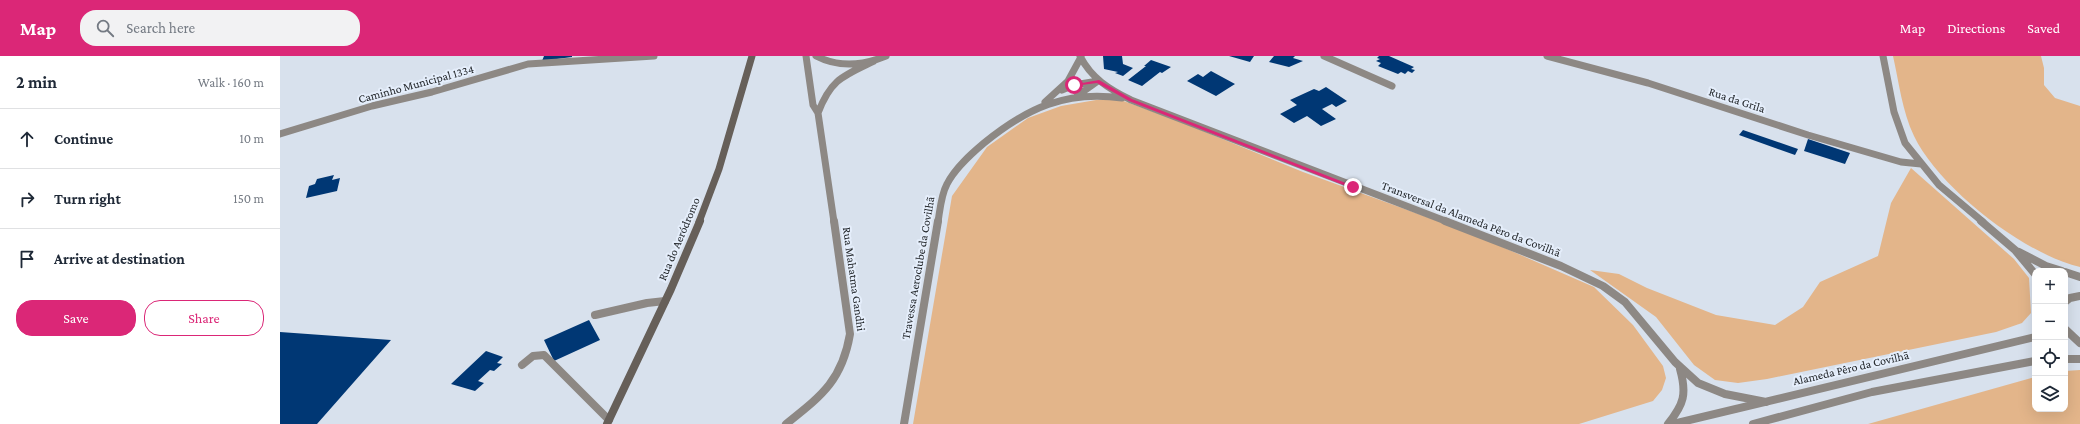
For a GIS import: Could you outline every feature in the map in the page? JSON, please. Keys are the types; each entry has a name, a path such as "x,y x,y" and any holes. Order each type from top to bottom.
{"main road":[{"name":"Rua do Aeródromo","path":"608,422 690,248 719,171 752,56"}],"street":[{"name":"Caminho Municipal 1334","path":"280,134 372,106 432,92 528,64 654,56"},
{"name":"Rua Mahatma Gandhi","path":"786,424 832,384 841,370 848,353 850,334 818,113 814,105 806,56"},
{"name":"Rua Mahatma Gandhi","path":"816,56 825,61 844,65 874,61"},
{"name":"Rua Mahatma Gandhi","path":"818,113 824,96 830,86 841,77 886,56"},
{"name":"Transversal da Alameda Pêro da Covilhã","path":"1081,56 1087,70 1098,81 1130,100 1561,266 1593,281 1624,301 1680,370 1695,381 1713,391 1734,397 1766,402"},
{"name":"Travessa Aeroclube da Covilhã","path":"1035,110 1060,90 1072,75 1081,56"},
{"path":"1324,56 1392,86"},
{"name":"Rua da Grila","path":"1547,56 1648,83 1808,135 1894,160 1922,164"},
{"path":"1883,56 1894,112 1905,143 1939,185 2015,250 2032,270"},
{"name":"Travessa Aeroclube da Covilhã","path":"1060,90 1074,85 1098,81"},
{"name":"Travessa Aeroclube da Covilhã","path":"1071,98 1085,92 1098,81"},
{"name":"Travessa Aeroclube da Covilhã","path":"904,424 941,202 948,184 976,152 996,133 1035,110 1052,102 1071,98 1097,96 1130,100"},
{"path":"2015,250 2052,268"},
{"path":"2068,273 2080,277"},
{"path":"2068,300 2080,296"},
{"path":"595,315 647,303 665,301"},
{"path":"2068,332 2080,343"},
{"name":"Alameda Pêro da Covilhã","path":"1673,424 2014,344 2032,338"},
{"path":"522,365 533,356 544,355 608,422"},
{"path":"2068,358 2080,359"},
{"path":"1753,424 1775,421 1872,392 2032,362"},
{"name":"Transversal da Alameda Pêro da Covilhã","path":"1668,424 1682,407 1685,386 1680,370"}],"shaded area":[{"path":"1893,56 2041,56 2044,68 2044,85 2055,98 2080,106 2080,267 2058,260 2009,234 1963,197 1943,177 1926,156 1914,136 1904,107"},
{"path":"1118,99 1176,120 1303,172 1468,232 1594,287 1633,325 1663,366 1666,378 1662,390 1653,401 1579,424 913,424 952,196 987,147 1028,118 1061,106 1096,100"},
{"path":"1911,168 2014,259 2029,278 2031,313 2022,323 1996,332 1767,379 1738,383 1715,380 1694,365 1656,317 1590,270 1619,274 1647,288 1716,315 1775,325 1803,307 1820,282 1878,256 1891,203"},
{"path":"2080,370 2080,424 1868,424 2032,378 2032,412 2068,412 2068,371"}],"building":[{"path":"544,56 572,56 572,57 542,61"},
{"path":"1103,56 1122,56 1123,64 1133,68 1123,76 1115,73 1118,72 1104,69"},
{"path":"1229,56 1254,56 1250,62"},
{"path":"1274,56 1295,56 1293,58 1303,61 1289,67 1269,62"},
{"path":"1379,56 1389,56 1414,67 1411,69 1415,70 1412,73 1408,71 1405,74 1401,72 1398,74 1378,66 1381,63 1376,61 1380,59 1377,58"},
{"path":"1151,60 1171,67 1162,73 1160,72 1142,86 1128,80 1146,66 1144,66"},
{"path":"1211,71 1235,84 1216,96 1187,81 1198,74 1203,77"},
{"path":"1326,87 1347,101 1336,107 1332,104 1322,109 1336,119 1321,126 1307,116 1294,123 1280,114 1297,105 1290,100 1314,89 1319,91"},
{"path":"1743,130 1798,149 1795,155 1739,135"},
{"path":"1808,139 1850,153 1845,164 1804,151"},
{"path":"334,175 332,180 340,178 337,191 306,198 309,186 315,184 317,179"},
{"path":"589,320 600,340 554,361 544,340"},
{"path":"280,332 391,340 317,424 280,424"},
{"path":"486,351 503,357 497,363 502,364 494,371 490,370 478,381 484,383 475,391 451,384"}],"route":[{"path":"1074,85 1098,81 1112,91 1130,100 1353,187"}]}
